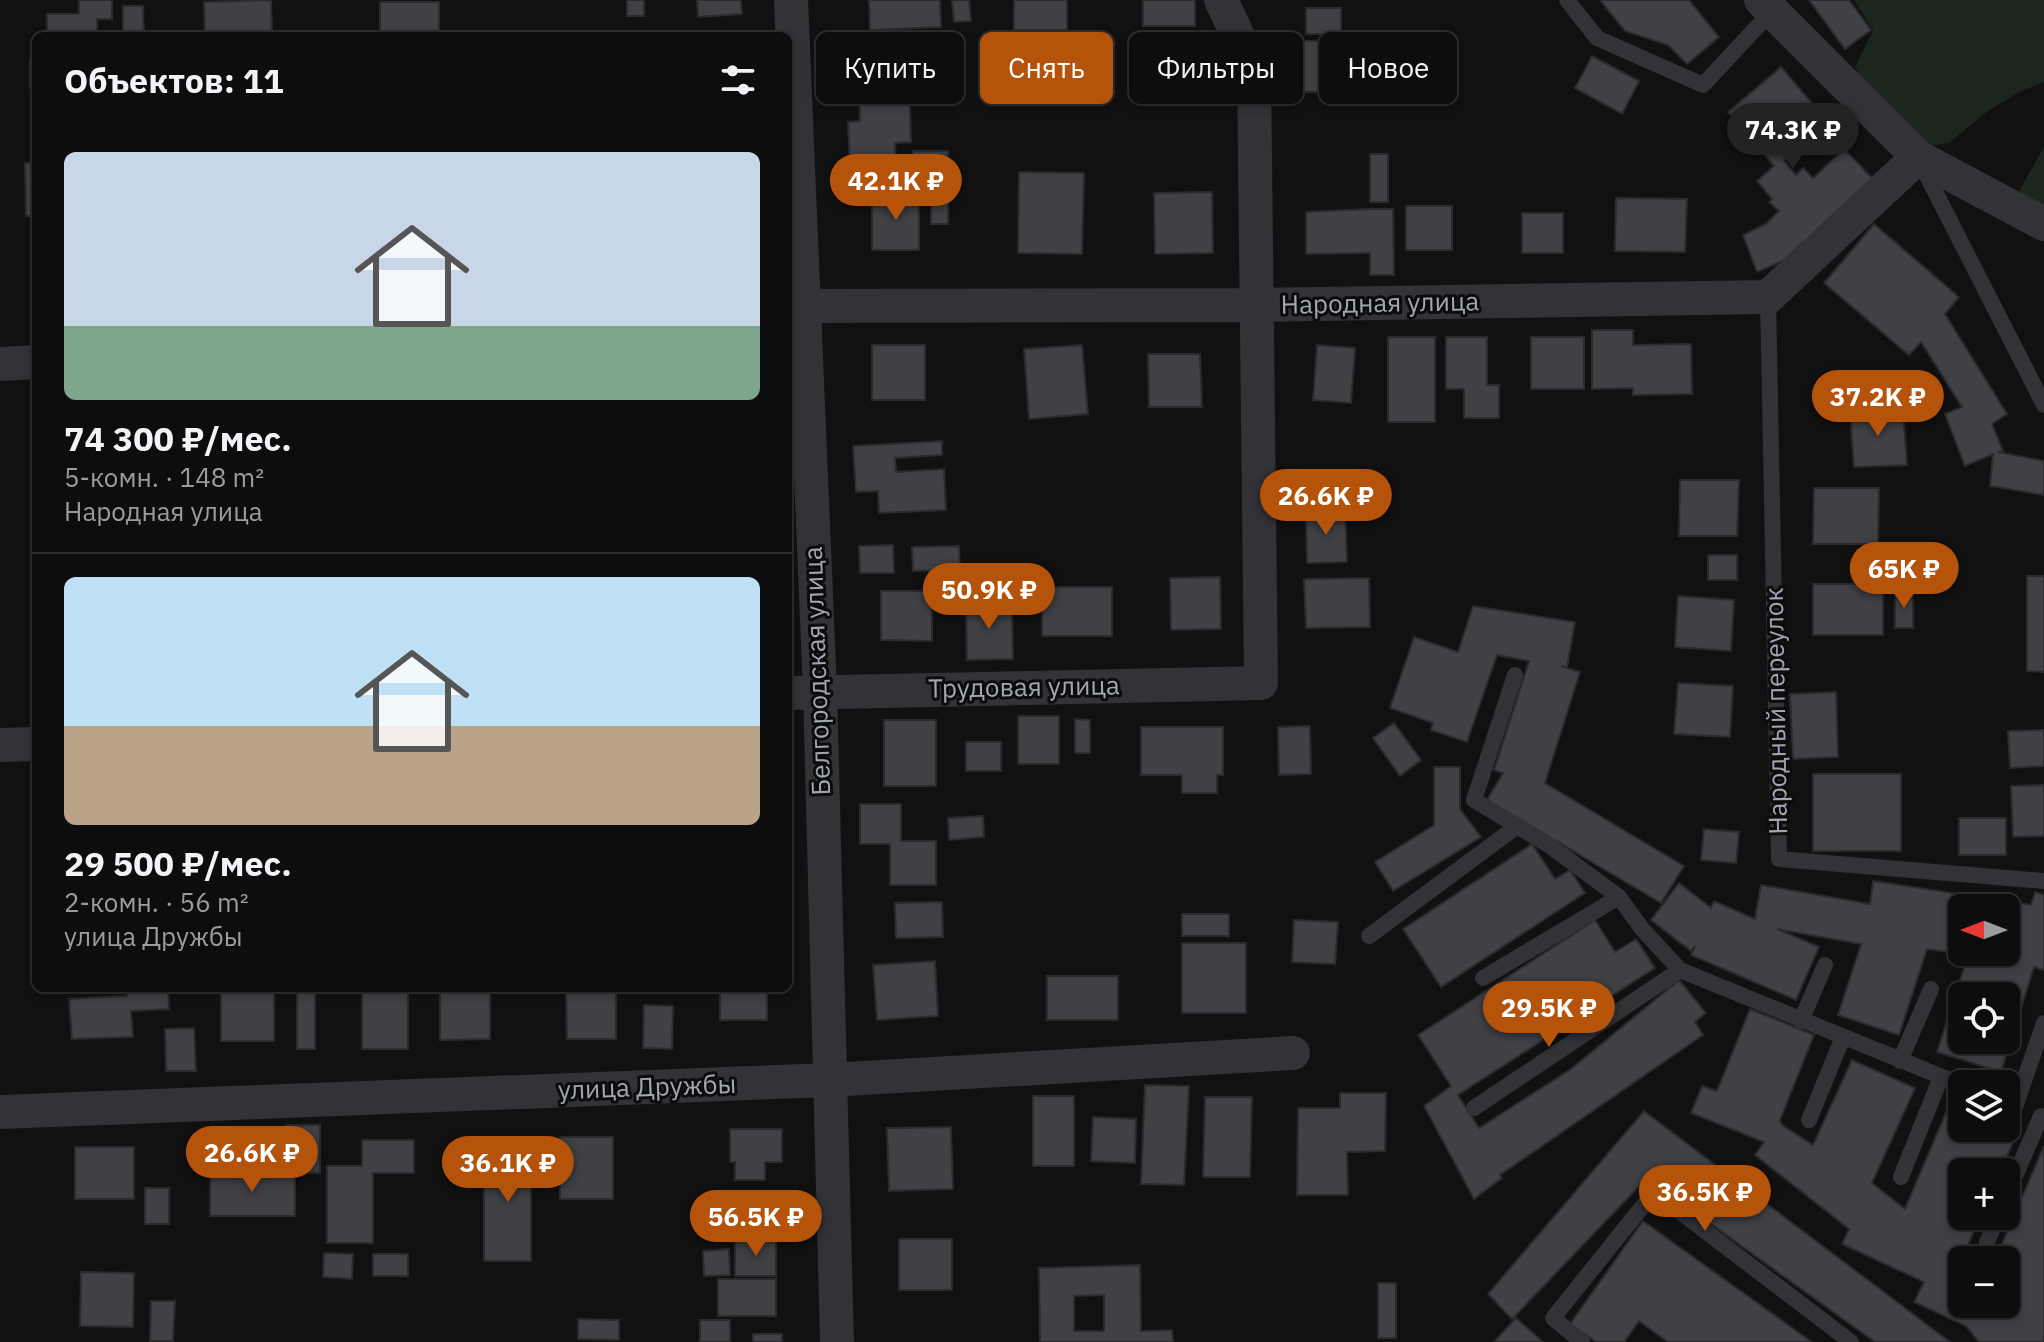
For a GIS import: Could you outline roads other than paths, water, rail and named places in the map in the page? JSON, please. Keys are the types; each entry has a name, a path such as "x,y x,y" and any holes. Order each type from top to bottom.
{"street":[{"name":"Белгородская улица","path":"791,0 791,32"},
{"path":"1221,0 1254,70 1257,305"},
{"path":"1766,6 1918,157 2044,224"},
{"name":"Белгородская улица","path":"792,76 804,692 829,1080 837,1342"},
{"path":"1768,297 1918,157"},
{"name":"Народная улица","path":"795,305 1257,305 1768,297"},
{"name":"Трудовая улица","path":"804,692 1261,683 1257,305"},
{"path":"0,364 32,362"},
{"path":"0,745 32,744"},
{"name":"улица Дружбы","path":"0,1112 829,1080 1293,1053"}],"lane":[{"path":"1567,0 1597,38 1703,85 1766,6"},
{"path":"1918,157 2043,400"},
{"name":"Народный переулок","path":"1768,297 1779,859 2044,881"},
{"path":"1515,675 1474,800 1550,846 1619,897 1643,930 1680,970 1948,1080"},
{"path":"1369,936 1516,827"},
{"path":"1483,978 1619,897"},
{"path":"1801,1021 1825,965"},
{"path":"1474,1108 1680,970"},
{"path":"1900,1061 1931,989"},
{"path":"2020,1081 2044,1023"},
{"path":"1809,1120 1843,1037"},
{"path":"1901,1177 1941,1077"},
{"path":"2020,1108 2042,1116 2020,1166"},
{"path":"1582,1342 1553,1318 1654,1192 1851,1342"},
{"path":"1987,1242 1992,1230"}]}
